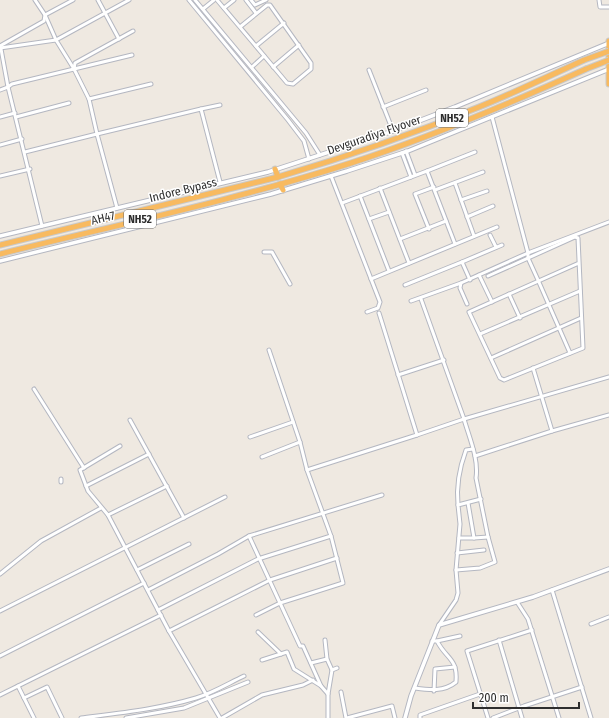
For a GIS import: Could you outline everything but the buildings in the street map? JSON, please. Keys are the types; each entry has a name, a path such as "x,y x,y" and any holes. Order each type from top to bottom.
{"highway":[{"path":"609,42 609,84"},
{"name":"Devguradiya Flyover","path":"278,177 373,147 479,107 584,60 609,51"},
{"name":"Devguradiya Flyover","path":"280,184 406,144 505,106 609,60"},
{"path":"275,169 278,177"},
{"name":"Indore Bypass","path":"0,245 278,177"},
{"path":"280,184 282,190"},
{"name":"AH47","path":"0,254 280,184"}],"street":[{"path":"36,0 45,15 56,40 74,69 89,99 117,208"},
{"path":"45,15 73,0"},
{"path":"98,0 119,39"},
{"path":"0,48 56,40 106,14 129,0"},
{"path":"189,0 270,97 306,145 309,159"},
{"path":"195,0 252,67 320,155"},
{"path":"203,9 216,0 288,85 293,84 311,69 311,63 284,23 268,4 240,27"},
{"path":"224,8 234,0"},
{"path":"246,0 256,13"},
{"path":"251,0 255,5 266,0"},
{"path":"599,0 600,7 609,7"},
{"path":"0,48 44,21 45,15"},
{"path":"256,46 284,23"},
{"path":"74,69 75,63 133,31"},
{"path":"0,236 275,169 309,159 392,131 609,42"},
{"path":"273,67 299,45"},
{"path":"0,48 8,87 30,169 42,226"},
{"path":"0,90 12,84 132,54"},
{"path":"252,67 264,56"},
{"path":"369,70 392,131"},
{"path":"0,261 282,190 331,176 406,151 609,70"},
{"path":"89,99 151,84"},
{"path":"383,107 426,90"},
{"path":"0,117 69,103"},
{"path":"25,152 220,105"},
{"path":"201,109 220,182"},
{"path":"492,117 528,253 528,258 570,353"},
{"path":"0,145 22,139"},
{"path":"306,145 311,142"},
{"path":"406,151 415,175"},
{"path":"402,152 411,177"},
{"path":"342,203 475,152"},
{"path":"0,176 30,169"},
{"path":"427,171 455,244"},
{"path":"428,229 415,194 455,183 483,172"},
{"path":"331,176 380,305 378,308 367,312"},
{"path":"455,183 474,236"},
{"path":"380,188 409,262"},
{"path":"461,200 487,191"},
{"path":"360,196 389,272"},
{"path":"467,217 493,206"},
{"path":"369,219 389,212"},
{"path":"400,239 446,221"},
{"path":"411,301 461,284 528,253 609,222"},
{"path":"371,279 409,262 497,227"},
{"path":"490,235 496,247"},
{"path":"488,276 577,236 578,238 583,348 502,380 470,312 538,280 579,263"},
{"path":"405,285 502,244"},
{"path":"264,252 272,252 290,284"},
{"path":"462,262 470,280"},
{"path":"479,276 492,302"},
{"path":"461,284 460,288 467,304"},
{"path":"480,334 580,291"},
{"path":"509,294 520,318"},
{"path":"421,299 444,360 475,456 477,470 476,478 495,563 480,568 456,570"},
{"path":"379,313 417,435"},
{"path":"491,358 581,318"},
{"path":"256,616 280,602 343,583 337,558 307,470 300,442 270,350"},
{"path":"398,375 444,360"},
{"path":"533,368 540,397 552,432"},
{"path":"307,470 464,419 609,377"},
{"path":"34,389 84,468"},
{"path":"475,456 609,415"},
{"path":"130,420 184,518"},
{"path":"250,437 293,422"},
{"path":"262,457 300,442"},
{"path":"120,446 80,470 88,491 108,515 169,631 205,694 221,718 262,695 303,685 313,680"},
{"path":"405,718 439,625 458,598 456,570 459,538 457,491 460,469 466,450 473,449"},
{"path":"86,486 149,454"},
{"path":"108,515 167,486"},
{"path":"148,590 218,554 249,536 322,512 382,495"},
{"path":"0,611 225,497"},
{"path":"458,505 481,499"},
{"path":"468,503 474,538"},
{"path":"0,574 41,541 101,508"},
{"path":"249,536 258,559 270,580 300,646 303,646 321,686"},
{"path":"158,610 258,559 330,536"},
{"path":"459,538 488,537"},
{"path":"137,570 189,544"},
{"path":"457,553 484,550"},
{"path":"169,631 270,580 337,558"},
{"path":"439,625 517,602 609,569"},
{"path":"0,656 144,583"},
{"path":"552,590 591,718"},
{"path":"517,602 528,619 532,630 554,697 559,718"},
{"path":"0,695 161,615"},
{"path":"591,624 609,617"},
{"path":"488,718 467,651 532,630"},
{"path":"258,632 281,654"},
{"path":"434,641 460,636"},
{"path":"325,640 327,659 332,670 328,694 328,718"},
{"path":"499,640 522,718"},
{"path":"415,688 434,690 456,683 455,667 452,659 434,641"},
{"path":"262,660 288,653 294,669 313,680 328,694"},
{"path":"311,663 327,659"},
{"path":"434,690 435,669 455,667"},
{"path":"332,670 337,668"},
{"path":"81,718 168,705 205,694 244,676"},
{"path":"126,718 184,708 248,682"},
{"path":"18,686 34,718"},
{"path":"24,698 47,687 62,718"},
{"path":"493,718 582,687"},
{"path":"341,692 346,718 392,706 395,718"},
{"path":"420,718 420,715 480,694"}]}
